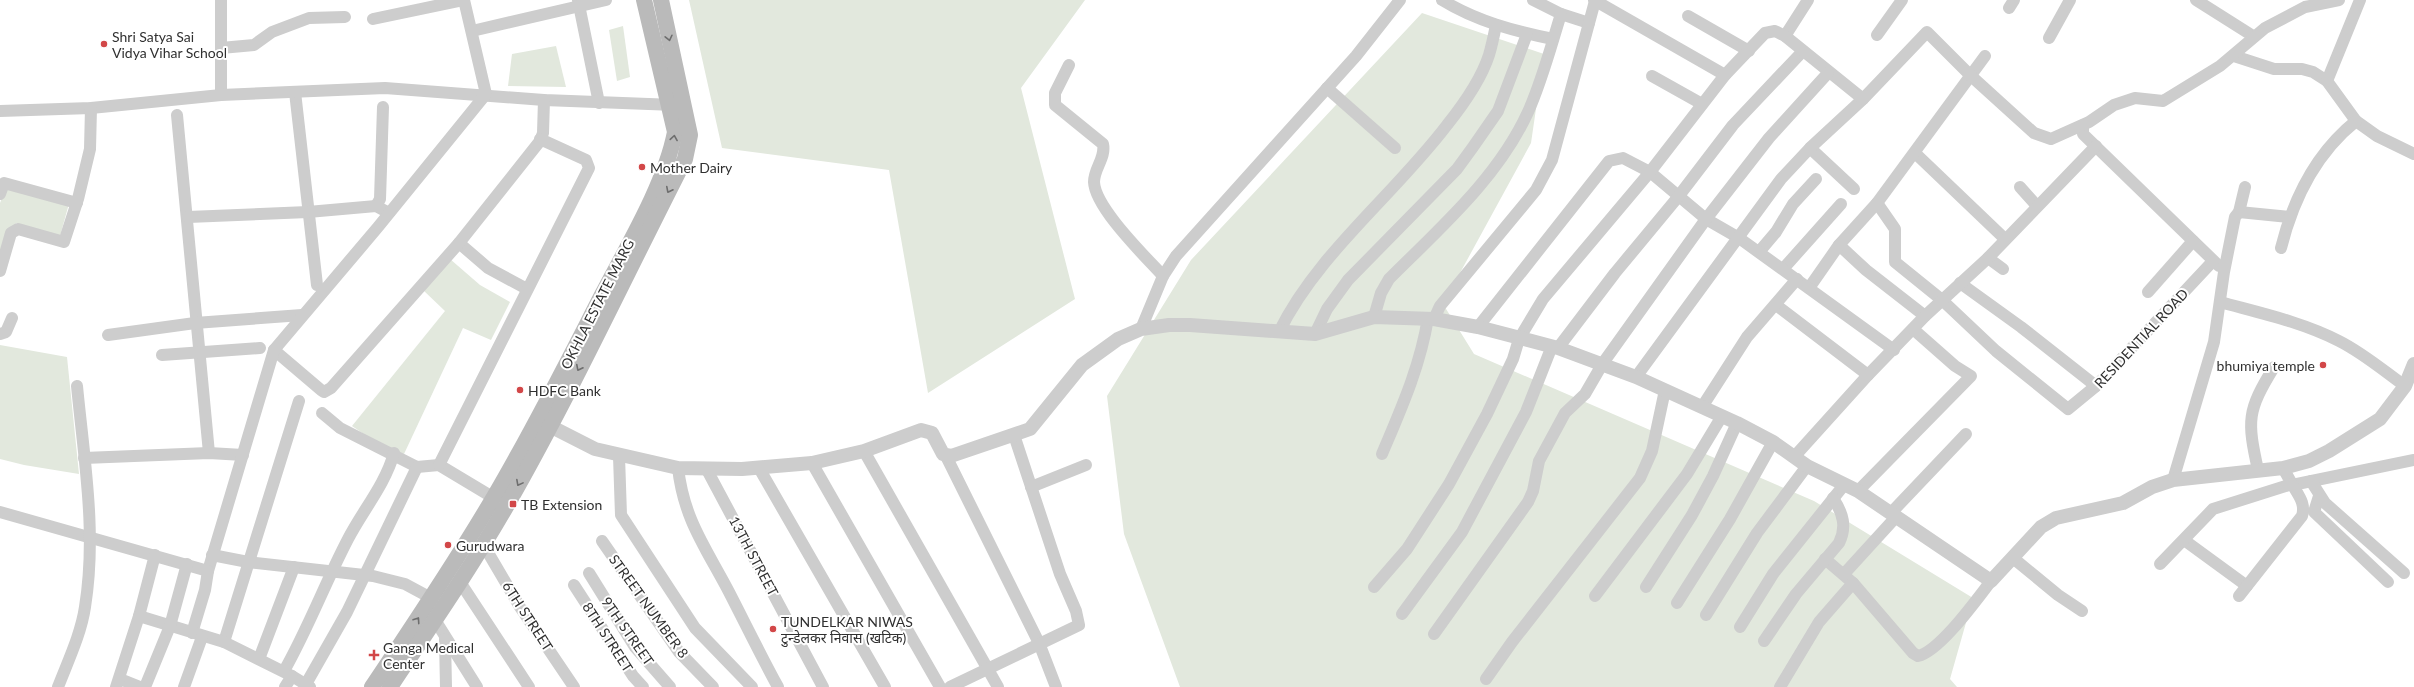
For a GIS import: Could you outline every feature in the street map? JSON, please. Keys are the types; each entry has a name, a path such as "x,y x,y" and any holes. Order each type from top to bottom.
{"main road":[{"name":"OKHLA ESTATE MARG","path":"390,687 460,582 483,544 544,423 685,159 690,135 675,105 644,0"},
{"name":"OKHLA ESTATE MARG","path":"660,0 675,105"},
{"name":"OKHLA ESTATE MARG","path":"372,687 544,423"}],"street":[{"path":"221,0 221,95"},
{"path":"373,19 464,0 486,94"},
{"path":"472,31 579,4 606,0"},
{"path":"1142,329 1163,276 1176,256 1356,56 1400,0"},
{"path":"1442,0 1469,16 1527,34 1553,39"},
{"path":"1533,0 1561,14 1589,23"},
{"path":"1382,454 1411,387 1431,319 1440,306 1536,190 1546,175 1560,137 1594,0 1725,75"},
{"path":"1785,36 1808,0"},
{"path":"1877,35 1902,0"},
{"path":"2049,38 2070,0"},
{"path":"2196,0 2253,36"},
{"path":"1636,378 1781,179 1810,148 1863,99 1927,32 1970,75 2040,137 2050,139 2083,125 2114,105 2135,98 2163,101 2234,56 2253,36 2305,7 2339,0"},
{"path":"2327,81 2360,0"},
{"path":"579,4 599,103"},
{"path":"1374,317 1381,293 1389,279 1463,204 1509,148 1528,111 1561,14"},
{"path":"1688,16 1749,51"},
{"path":"221,48 254,44 272,32 309,18 345,17"},
{"path":"1279,332 1289,312 1316,273 1403,178 1458,110 1489,56 1496,25"},
{"path":"1374,587 1407,549 1448,484 1490,408 1513,360 1519,339 1543,299 1650,172 1725,75 1765,33 1775,31 1785,36 1828,73 1863,99"},
{"path":"1315,334 1327,309 1348,280 1451,175 1473,147 1498,111 1527,34"},
{"path":"1402,614 1465,525 1526,412 1555,347 1678,197 1733,125 1803,51"},
{"path":"1809,288 1839,245 1876,203 1915,153 1970,75 1986,56"},
{"path":"2234,56 2274,69 2302,69 2313,72 2327,81 2356,121 2384,140 2414,154"},
{"path":"1069,65 1055,93 1055,105 1103,144 1103,157 1095,174 1096,190 1122,230 1163,276"},
{"path":"1434,634 1528,502 1533,491 1539,460 1565,413 1590,386 1603,363 1706,219 1769,138 1828,73"},
{"path":"1652,76 1702,104"},
{"path":"0,111 91,108 221,95 385,88 486,94 544,100 675,105"},
{"path":"1327,88 1395,148"},
{"path":"295,92 317,286"},
{"path":"184,687 197,635 212,555 274,350 486,94"},
{"path":"274,350 324,392 459,243 540,139 543,133 544,100"},
{"path":"376,206 380,199 384,107"},
{"path":"0,271 11,233 18,229 64,242 77,203 90,149 91,108"},
{"path":"177,115 188,217 195,323 200,353 209,453"},
{"path":"2281,248 2289,217 2311,173 2344,130 2356,121"},
{"path":"2083,125 2083,134 2224,272"},
{"path":"438,465 587,174 589,164 586,160 540,139"},
{"path":"1794,457 1868,375 1894,350 1925,316 1988,258 2096,146"},
{"path":"1810,148 1854,189"},
{"path":"1915,153 2005,239"},
{"path":"1478,326 1610,161 1622,158 1650,172 1706,219 1739,238 1894,350"},
{"path":"1759,252 1776,232 1793,204 1816,179"},
{"path":"0,194 4,183 77,203"},
{"path":"2020,187 2037,206"},
{"path":"2172,480 2175,466 2209,362 2235,217 2239,212 2245,187"},
{"path":"1876,203 1895,229 1895,262 1942,300"},
{"path":"1783,270 1841,204"},
{"path":"188,217 308,212 376,206 389,213"},
{"path":"2239,212 2289,217"},
{"path":"2148,292 2193,241"},
{"path":"459,243 488,268 527,289"},
{"path":"1839,245 1866,270 1925,316"},
{"path":"1988,258 2003,270"},
{"name":"RESIDENTIAL ROAD","path":"1942,300 1996,351 2065,408 2072,408 2096,386 2213,261"},
{"path":"1702,407 1747,337 1797,279"},
{"path":"1960,283 2021,327 2096,386"},
{"path":"2220,302 2297,323 2321,332 2358,352 2405,386"},
{"path":"1776,305 1868,375"},
{"path":"108,335 195,323 302,315"},
{"path":"946,456 1030,429 1082,365 1118,339 1142,329 1169,324 1315,334 1374,317 1431,319 1478,326 1519,339 1555,347 1603,363 1722,416 1773,442 1807,466 1858,491 1990,581"},
{"path":"0,334 6,332 12,318"},
{"path":"1858,491 1971,376 1956,366 1913,329"},
{"path":"162,355 260,348"},
{"path":"1826,559 1854,583 1913,653 1918,656 1932,648 1952,628 1990,581 2041,526 2056,518 2123,503 2152,487 2172,480 2283,468 2309,461 2373,425 2385,414 2405,386 2414,364"},
{"path":"2258,470 2250,432 2251,414 2257,395 2274,368"},
{"path":"58,687 75,645 85,607 91,536 77,386"},
{"path":"1486,679 1512,642 1640,478 1652,451 1665,390"},
{"path":"224,642 299,401"},
{"path":"322,413 340,428 394,453 417,467 438,465 494,498"},
{"path":"1595,596 1687,474 1708,442 1722,416"},
{"path":"544,423 595,449 619,456 678,468 759,468 812,463 864,451 921,430 932,433 946,456 1039,643 1056,687"},
{"path":"1646,587 1692,515 1713,476 1736,423"},
{"path":"1844,574 1893,515 1966,434"},
{"path":"950,687 1079,625 1072,598 1060,574 1014,435"},
{"path":"1677,602 1730,519 1773,442"},
{"path":"864,451 998,687"},
{"path":"84,458 209,453 242,455"},
{"path":"285,687 288,673 348,539 388,472 394,453"},
{"path":"619,456 621,515 695,628 752,687"},
{"path":"2160,564 2213,509 2292,484 2414,460"},
{"path":"812,463 940,687"},
{"path":"1031,487 1086,465"},
{"path":"1706,615 1757,533 1807,466"},
{"path":"139,616 197,635 224,642 288,673 308,686 347,612 417,467"},
{"path":"678,468 680,490 698,539 728,591 778,687"},
{"name":"13TH STREET","path":"706,468 824,687"},
{"path":"759,468 885,687"},
{"path":"2239,596 2302,516 2304,509 2303,503 2283,468"},
{"path":"2311,481 2318,496 2404,573"},
{"path":"1740,627 1773,574 1844,485"},
{"path":"2318,496 2314,512 2388,582"},
{"path":"1764,641 1796,594 1839,543 1844,528 1841,510 1833,498"},
{"path":"0,512 91,536 208,571"},
{"path":"2184,540 2247,586"},
{"name":"STREET NUMBER 8","path":"602,541 679,652 714,687"},
{"name":"6TH STREET","path":"483,544 520,607 574,687"},
{"path":"140,687 118,683 139,616 155,555"},
{"path":"212,555 248,562 365,575 406,584 431,598"},
{"path":"2012,558 2058,595 2082,611"},
{"path":"145,687 170,626 187,564"},
{"path":"259,659 294,567"},
{"name":"9TH STREET","path":"590,573 635,647 670,687"},
{"path":"460,582 529,687"},
{"path":"1780,687 1819,622 1854,583"},
{"name":"8TH STREET","path":"574,585 633,676 643,687"},
{"path":"435,620 477,687"},
{"path":"446,639 446,687"}],"shaded area":[{"path":"689,0 1085,0 1021,88 1075,299 928,393 889,170 722,148"},
{"path":"1422,13 1544,54 1531,143 1443,304 1474,354 1814,501 1973,598 1950,679 1957,687 1180,687 1124,534 1107,396 1191,260"},
{"path":"623,26 630,77 617,81 609,30"},
{"path":"556,46 566,87 508,86 512,54"},
{"path":"8,181 70,200 60,236 16,223 3,267 0,266 0,203"},
{"path":"450,259 480,285 510,302 491,340 463,328 404,454 374,441 352,426 445,311 423,290"},
{"path":"0,345 67,357 79,474 24,465 0,459"}],"place":[{"name":"Shri Satya Sai Vidya Vihar School","path":"104,44"},
{"name":"Mother Dairy","path":"642,167"},
{"name":"bhumiya temple","path":"2323,365"},
{"name":"HDFC Bank","path":"520,390"},
{"name":"TB Extension","path":"513,504"},
{"name":"Gurudwara","path":"448,545"},
{"name":"TUNDELKAR NIWAS टुन्डेलकर निवास (खटिक)","path":"773,629"},
{"name":"Ganga Medical Center","path":"374,655"}]}
